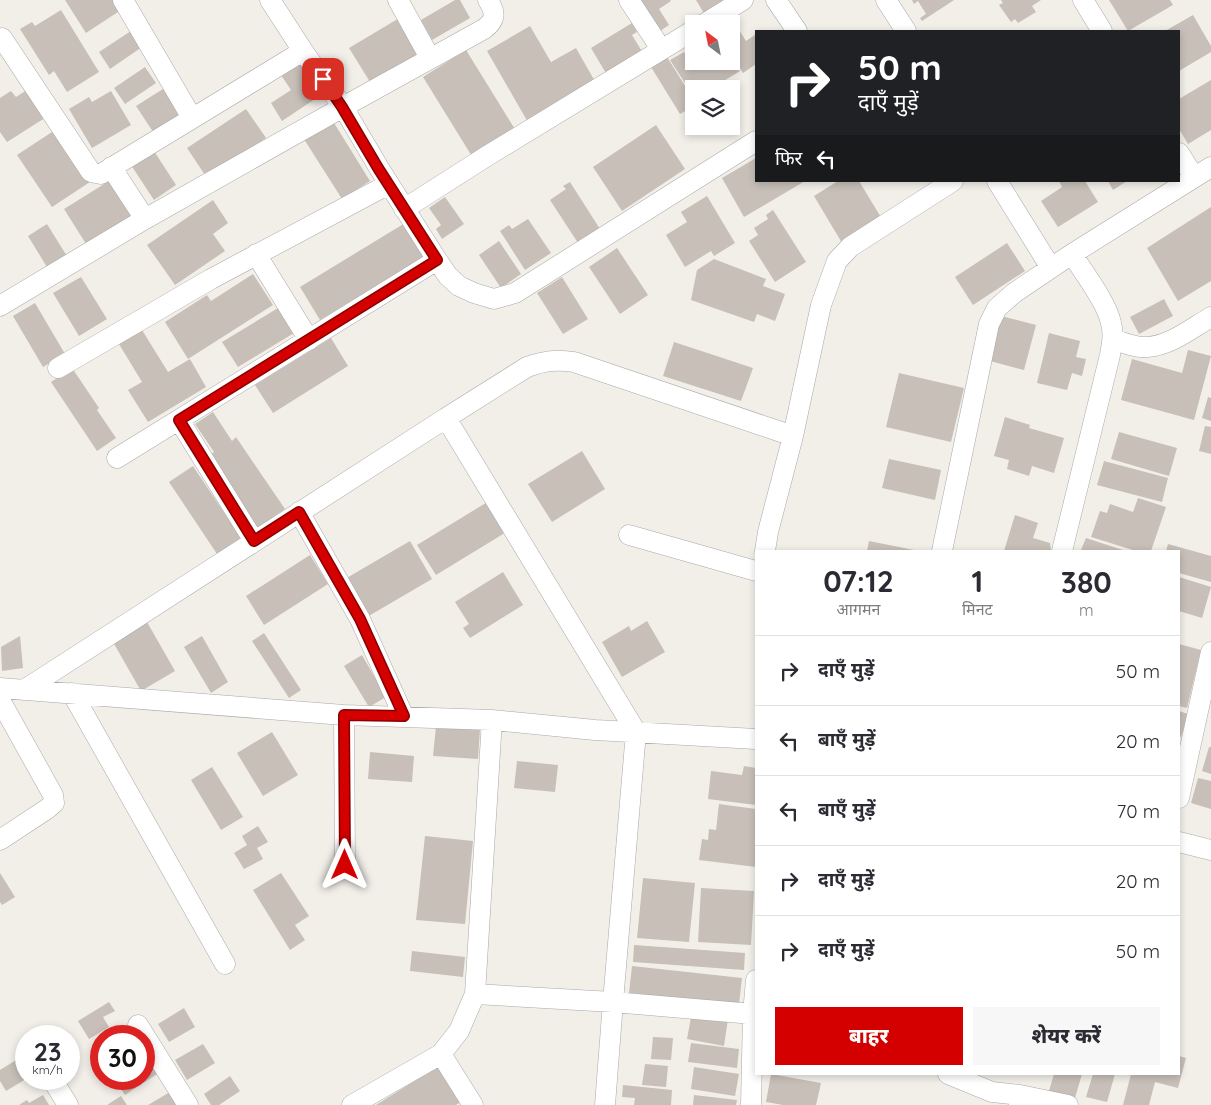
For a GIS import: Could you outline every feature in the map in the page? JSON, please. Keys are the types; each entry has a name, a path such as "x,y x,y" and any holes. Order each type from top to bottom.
{"street":[{"path":"123,0 192,118"},
{"path":"270,0 342,107 404,209 448,276 459,286 494,299 515,293 755,142"},
{"path":"398,0 430,58"},
{"path":"0,306 144,219 484,29 494,17 493,9 488,0"},
{"path":"629,0 661,50"},
{"path":"719,15 743,0"},
{"path":"776,0 796,30"},
{"path":"886,0 905,30"},
{"path":"1083,0 1101,30"},
{"path":"404,209 486,156 685,35"},
{"path":"2,38 91,172 100,174 303,51"},
{"path":"1180,155 1194,177"},
{"path":"112,167 144,219"},
{"path":"942,550 989,324 997,308 1014,293 1072,254 1211,167"},
{"path":"765,550 768,532 793,436 821,305 836,261 850,247 951,182"},
{"path":"998,182 1051,268"},
{"path":"58,368 256,254 389,184"},
{"path":"256,254 309,340"},
{"path":"1062,550 1113,339 1109,314 1072,254"},
{"path":"117,458 437,260"},
{"path":"1113,339 1135,346 1148,347 1163,344 1211,317"},
{"path":"24,690 446,418 527,368 541,362 558,360 574,362 793,436"},
{"path":"446,418 636,732 605,1105"},
{"path":"179,420 254,541"},
{"path":"299,512 360,619 404,716"},
{"path":"629,535 755,571"},
{"path":"1180,793 1211,652"},
{"path":"0,688 344,715 492,720 595,730 755,739"},
{"path":"72,693 225,964"},
{"path":"0,700 53,794 54,803 0,840"},
{"path":"344,715 345,865"},
{"path":"352,1105 441,1054 459,1030 474,994 492,720"},
{"path":"1180,842 1211,850"},
{"path":"474,994 613,1002 755,1014 751,1105"},
{"path":"155,1052 188,1105"},
{"path":"441,1054 473,1105"},
{"path":"950,1075 992,1092 1020,1100 1068,1105"},
{"path":"59,1090 68,1105"}],"building":[{"path":"65,0 114,0 121,10 86,33"},
{"path":"455,0 460,0 470,18 432,40 421,20"},
{"path":"640,0 670,0 659,9 669,25 660,31"},
{"path":"696,0 729,0 705,15"},
{"path":"912,0 954,0 922,21 920,18 926,14 918,1 914,4"},
{"path":"1001,0 1041,0 1032,6 1036,12 1018,23 1015,19 1011,22 999,5 1003,3"},
{"path":"1109,0 1170,0 1173,5 1127,30"},
{"path":"61,10 99,72 67,92 54,71 49,75 20,29 32,22 35,26"},
{"path":"1193,15 1211,46 1211,52 1180,70 1180,30 1167,30"},
{"path":"401,17 422,52 370,82 349,48"},
{"path":"632,23 637,32 632,35 646,58 610,80 591,48"},
{"path":"530,26 551,62 576,48 597,85 529,124 487,51"},
{"path":"131,31 142,47 110,69 99,52"},
{"path":"740,32 746,41 755,35 755,65 743,73 740,68"},
{"path":"466,50 516,131 473,158 423,77"},
{"path":"684,52 685,70 740,71 726,80 685,80 685,83 670,60"},
{"path":"667,57 685,86 685,111 680,114 651,67"},
{"path":"300,63 321,95 282,121 271,103 291,90 281,75"},
{"path":"145,67 156,83 125,104 114,88"},
{"path":"1211,80 1211,130 1188,144 1180,131 1180,98"},
{"path":"30,88 48,116 7,142 0,132 0,98 11,91 16,97"},
{"path":"163,89 183,120 157,138 136,106"},
{"path":"111,91 131,125 92,148 69,109 89,97 92,102"},
{"path":"246,109 266,138 207,178 187,148"},
{"path":"331,118 370,181 342,199 302,136"},
{"path":"656,125 685,169 622,211 593,167"},
{"path":"55,130 90,182 52,207 17,155"},
{"path":"154,151 176,185 154,200 131,165"},
{"path":"755,159 755,182 803,182 744,217 722,178"},
{"path":"109,181 133,218 88,247 64,209"},
{"path":"570,182 600,229 578,243 550,200 566,189 563,186"},
{"path":"836,182 860,182 882,219 842,243 814,196"},
{"path":"1060,182 1086,182 1098,202 1058,227 1041,201 1062,187"},
{"path":"1109,182 1125,182 1113,190"},
{"path":"707,196 735,243 714,256 711,251 685,267 666,235 687,222 681,212"},
{"path":"445,197 464,224 442,239 436,229 441,225 429,208"},
{"path":"213,200 228,223 213,234 225,251 175,285 147,245"},
{"path":"1211,207 1211,281 1178,301 1147,248"},
{"path":"773,210 806,262 775,282 749,241 758,235 754,228 768,219 766,215"},
{"path":"528,219 551,253 525,270 500,231 509,225 512,229"},
{"path":"410,220 430,253 320,320 300,287"},
{"path":"47,224 70,261 50,272 28,236"},
{"path":"499,241 521,274 501,288 479,255"},
{"path":"1007,243 1025,271 973,305 955,277"},
{"path":"617,248 648,295 620,314 589,267"},
{"path":"714,259 766,279 763,286 785,294 775,321 757,314 754,322 691,300 697,270"},
{"path":"253,274 273,305 188,359 165,322 207,295 211,301"},
{"path":"81,277 107,319 79,336 53,293"},
{"path":"562,277 588,319 563,334 537,293"},
{"path":"1164,299 1173,316 1139,334 1130,317"},
{"path":"35,303 65,354 43,367 13,316"},
{"path":"283,305 299,330 238,367 222,342"},
{"path":"1001,316 1036,325 1024,370 990,361"},
{"path":"142,330 168,372 190,359 206,387 148,422 128,390 142,382 119,344"},
{"path":"1049,333 1080,341 1076,357 1086,359 1082,376 1072,373 1067,390 1037,383"},
{"path":"331,338 348,366 273,413 255,385"},
{"path":"674,342 753,368 741,401 663,376"},
{"path":"1188,350 1211,356 1194,420 1121,400 1132,359 1182,373"},
{"path":"72,368 99,408 97,410 116,438 97,451 51,382"},
{"path":"899,373 964,388 951,442 886,427"},
{"path":"1208,397 1211,398 1211,421 1202,418"},
{"path":"213,412 232,441 236,437 285,509 257,528 209,456 214,452 195,424"},
{"path":"1005,417 1030,425 1029,428 1064,438 1054,473 1032,466 1029,476 1007,469 1009,460 994,456"},
{"path":"1205,426 1211,427 1211,454 1199,451"},
{"path":"1119,432 1177,448 1169,476 1111,459"},
{"path":"582,451 605,489 552,522 528,484"},
{"path":"889,459 941,470 935,500 882,488"},
{"path":"1104,461 1168,478 1162,502 1097,485"},
{"path":"193,466 241,538 217,554 169,482"},
{"path":"1138,498 1166,507 1151,550 1133,550 1091,537 1100,511 1107,513 1110,504 1133,512"},
{"path":"489,501 508,531 436,575 417,545"},
{"path":"1015,515 1038,523 1033,538 1050,543 1051,550 1004,550"},
{"path":"1086,538 1123,550 1081,550"},
{"path":"410,541 432,579 367,617 345,579"},
{"path":"869,541 914,550 867,550"},
{"path":"1168,544 1211,556 1211,582 1180,573 1180,550 1166,550"},
{"path":"310,555 328,584 264,625 246,596"},
{"path":"503,572 523,605 470,638 463,628 469,624 455,602"},
{"path":"1180,577 1211,587 1202,618 1180,611"},
{"path":"647,621 665,652 622,677 602,642 629,626 631,631"},
{"path":"147,622 175,671 141,691 113,642"},
{"path":"264,633 301,690 289,698 252,641"},
{"path":"20,636 23,668 2,671 1,647"},
{"path":"202,636 228,682 211,693 184,647"},
{"path":"1180,644 1201,650 1187,708 1180,706"},
{"path":"362,655 386,697 369,707 344,666"},
{"path":"1180,711 1188,714 1180,736"},
{"path":"436,726 480,729 478,759 433,756"},
{"path":"272,732 298,775 263,796 237,753"},
{"path":"1209,747 1211,747 1211,774 1202,771"},
{"path":"370,752 414,756 412,782 368,779"},
{"path":"517,761 558,765 555,792 514,788"},
{"path":"744,766 755,768 755,805 708,799 711,771 742,775"},
{"path":"212,767 243,817 221,830 191,780"},
{"path":"1198,778 1211,781 1211,809 1191,803"},
{"path":"719,804 755,809 755,867 699,860 702,839 708,840 709,829 716,830"},
{"path":"258,826 268,842 257,848 263,859 244,869 234,853 247,845 242,836"},
{"path":"425,836 473,841 465,924 416,920"},
{"path":"0,873 15,897 2,905 0,902"},
{"path":"281,873 309,916 295,925 305,940 290,950 253,890"},
{"path":"643,878 695,883 689,942 637,938"},
{"path":"701,888 754,891 751,945 698,942"},
{"path":"634,945 745,953 744,970 633,962"},
{"path":"412,951 465,957 463,977 410,971"},
{"path":"632,966 742,978 739,1004 629,993"},
{"path":"109,1002 115,1011 103,1017 108,1025 90,1025 89,1039 78,1021"},
{"path":"184,1008 195,1027 169,1042 158,1024"},
{"path":"692,1012 728,1019 724,1046 687,1039"},
{"path":"653,1037 673,1038 671,1060 651,1059"},
{"path":"691,1043 739,1049 737,1068 688,1062"},
{"path":"203,1044 215,1063 187,1080 175,1060"},
{"path":"1180,1056 1186,1058 1178,1088 1155,1082 1149,1105 1123,1105 1131,1075 1180,1075"},
{"path":"15,1061 15,1086 6,1091 0,1081 0,1070"},
{"path":"645,1064 668,1066 666,1087 642,1085"},
{"path":"440,1065 462,1101 456,1105 376,1105"},
{"path":"694,1067 739,1074 735,1096 691,1089"},
{"path":"771,1075 821,1083 816,1105 783,1105 766,1102"},
{"path":"1054,1075 1082,1075 1075,1098 1049,1091"},
{"path":"1093,1075 1115,1075 1107,1102 1086,1097"},
{"path":"230,1076 240,1091 219,1105 211,1105 204,1094"},
{"path":"623,1085 672,1090 671,1105 634,1105 635,1098 622,1097"},
{"path":"122,1090 133,1090 125,1095"},
{"path":"170,1092 178,1105 148,1105"},
{"path":"43,1095 49,1105 19,1105 27,1100 29,1103"},
{"path":"694,1095 737,1100 736,1105 693,1105"},
{"path":"121,1096 127,1105 107,1105"}],"route":[{"path":"323,79 437,260 179,420 254,541 299,512 360,619 404,716 344,715 345,865"}]}
